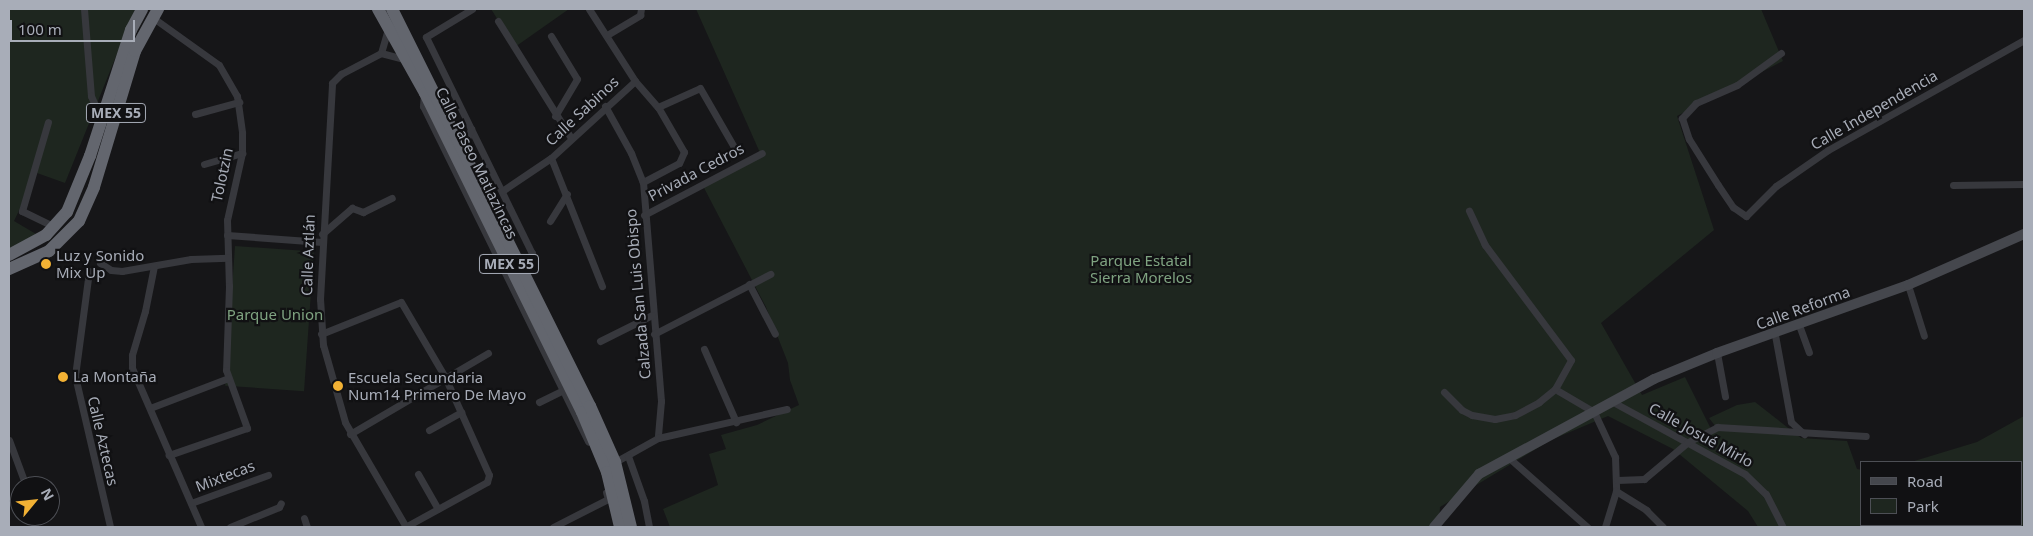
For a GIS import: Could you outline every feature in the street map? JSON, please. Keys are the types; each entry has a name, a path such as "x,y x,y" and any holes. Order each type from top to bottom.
{"highway":[{"name":"Calle Paseo Matlazincas","path":"378,9 408,60 615,462 631,527"},
{"name":"Calle Paseo Matlazincas","path":"392,9 525,274 557,349 566,388 602,459 620,527"},
{"name":"MEX 55","path":"9,255 35,243 56,227 75,196 131,30 151,11"},
{"name":"MEX 55","path":"10,271 53,248 79,221 94,187 135,51 151,11"}],"street":[{"path":"84,9 91,96 102,120 110,131"},
{"path":"472,9 426,38 532,253 531,265 525,274"},
{"name":"Calle Sabinos","path":"502,191 551,158 605,106 635,81 589,9"},
{"path":"607,35 640,15 641,9"},
{"name":"Tolotzin","path":"151,11 212,58 231,81 239,102 242,153 228,206 226,235 228,258 228,378"},
{"path":"498,21 555,116 571,138"},
{"path":"389,25 381,53 408,60"},
{"path":"551,36 577,79 555,116"},
{"name":"Calle Independencia","path":"1781,53 1737,85 1696,103 1682,118 1688,139 1718,185 1733,207 1746,216 1776,186 1828,150 2024,40"},
{"name":"Calle Aztlán","path":"381,53 342,74 331,88 322,238 321,334 350,434 406,527"},
{"path":"635,81 658,107 682,149 684,156 679,163 643,182"},
{"path":"658,107 700,88 734,147"},
{"path":"425,94 423,106 566,388 596,458 608,499 553,527"},
{"path":"195,114 239,102"},
{"name":"Calzada San Luis Obispo","path":"605,106 631,153 643,182 652,315 661,401 658,438"},
{"path":"48,122 22,210 56,227"},
{"path":"463,148 472,129"},
{"path":"204,164 242,153"},
{"name":"Privada Cedros","path":"644,215 762,153"},
{"path":"551,158 567,194 602,286"},
{"path":"1953,185 2024,184"},
{"path":"550,221 567,194"},
{"path":"226,235 322,238 350,209 355,207 360,211 392,198"},
{"path":"1444,392 1462,410 1495,419 1515,415 1555,389 1570,364 1570,356 1490,252 1469,210"},
{"name":"Calle Reforma","path":"1434,527 1474,478 1508,457 1654,379 1717,353 1775,335 1908,285 2024,234"},
{"path":"100,263 113,271 191,259 228,258"},
{"path":"154,266 131,362 201,527"},
{"name":"Calle Aztecas","path":"89,271 75,376 110,527"},
{"path":"654,334 770,274"},
{"path":"749,284 775,334"},
{"path":"1908,285 1924,336"},
{"path":"321,334 397,302 402,303 445,376 461,412 490,478 406,527"},
{"path":"600,341 652,315"},
{"path":"1799,325 1809,352"},
{"path":"1775,335 1791,422 1804,434"},
{"path":"704,349 736,422"},
{"path":"350,434 445,376 488,353"},
{"path":"1717,353 1725,396"},
{"path":"150,408 228,378 248,428 169,455"},
{"path":"539,402 566,388"},
{"path":"1555,389 1594,412 1615,457 1618,480 1606,527"},
{"name":"Calle Josué Mirlo","path":"1613,402 1688,442 1755,482 1783,527"},
{"path":"615,462 658,438 736,422 788,408"},
{"path":"429,430 461,412"},
{"path":"1618,480 1644,479 1688,442 1708,430 1729,426 1804,434 1866,436"},
{"path":"9,440 22,476"},
{"path":"628,456 644,501 649,527"},
{"path":"1508,457 1587,527"},
{"name":"Mixtecas","path":"191,503 268,474"},
{"path":"418,474 438,509"},
{"path":"1616,491 1646,510 1663,527"},
{"path":"230,527 279,507 281,502"},
{"path":"304,518 307,527"}],"green space":[{"path":"9,9 135,9 65,183 37,173 14,221 36,234 9,257"},
{"path":"491,9 569,9 515,47"},
{"name":"Parque Estatal Sierra Morelos","path":"696,9 1761,9 1783,61 1677,116 1714,230 1601,323 1642,395 1685,377 1712,431 1719,431 1709,418 1737,405 1755,402 1801,438 1847,441 1857,469 1860,470 1860,526 2023,526 2023,461 1914,461 1977,442 2024,416 2024,527 1758,527 1748,511 1673,449 1608,416 1551,440 1440,507 1439,523 1435,527 670,527 663,509 718,485 709,454 726,449 721,435 757,425 799,405 790,380 788,363 766,307 702,184 761,155"},
{"name":"Parque Union","path":"235,246 314,252 304,391 225,386"}],"place":[{"name":"Luz y Sonido Mix Up","path":"46,264"},
{"name":"La Montaña","path":"63,377"},
{"name":"Escuela Secundaria Num14 Primero De Mayo","path":"338,386"}]}
